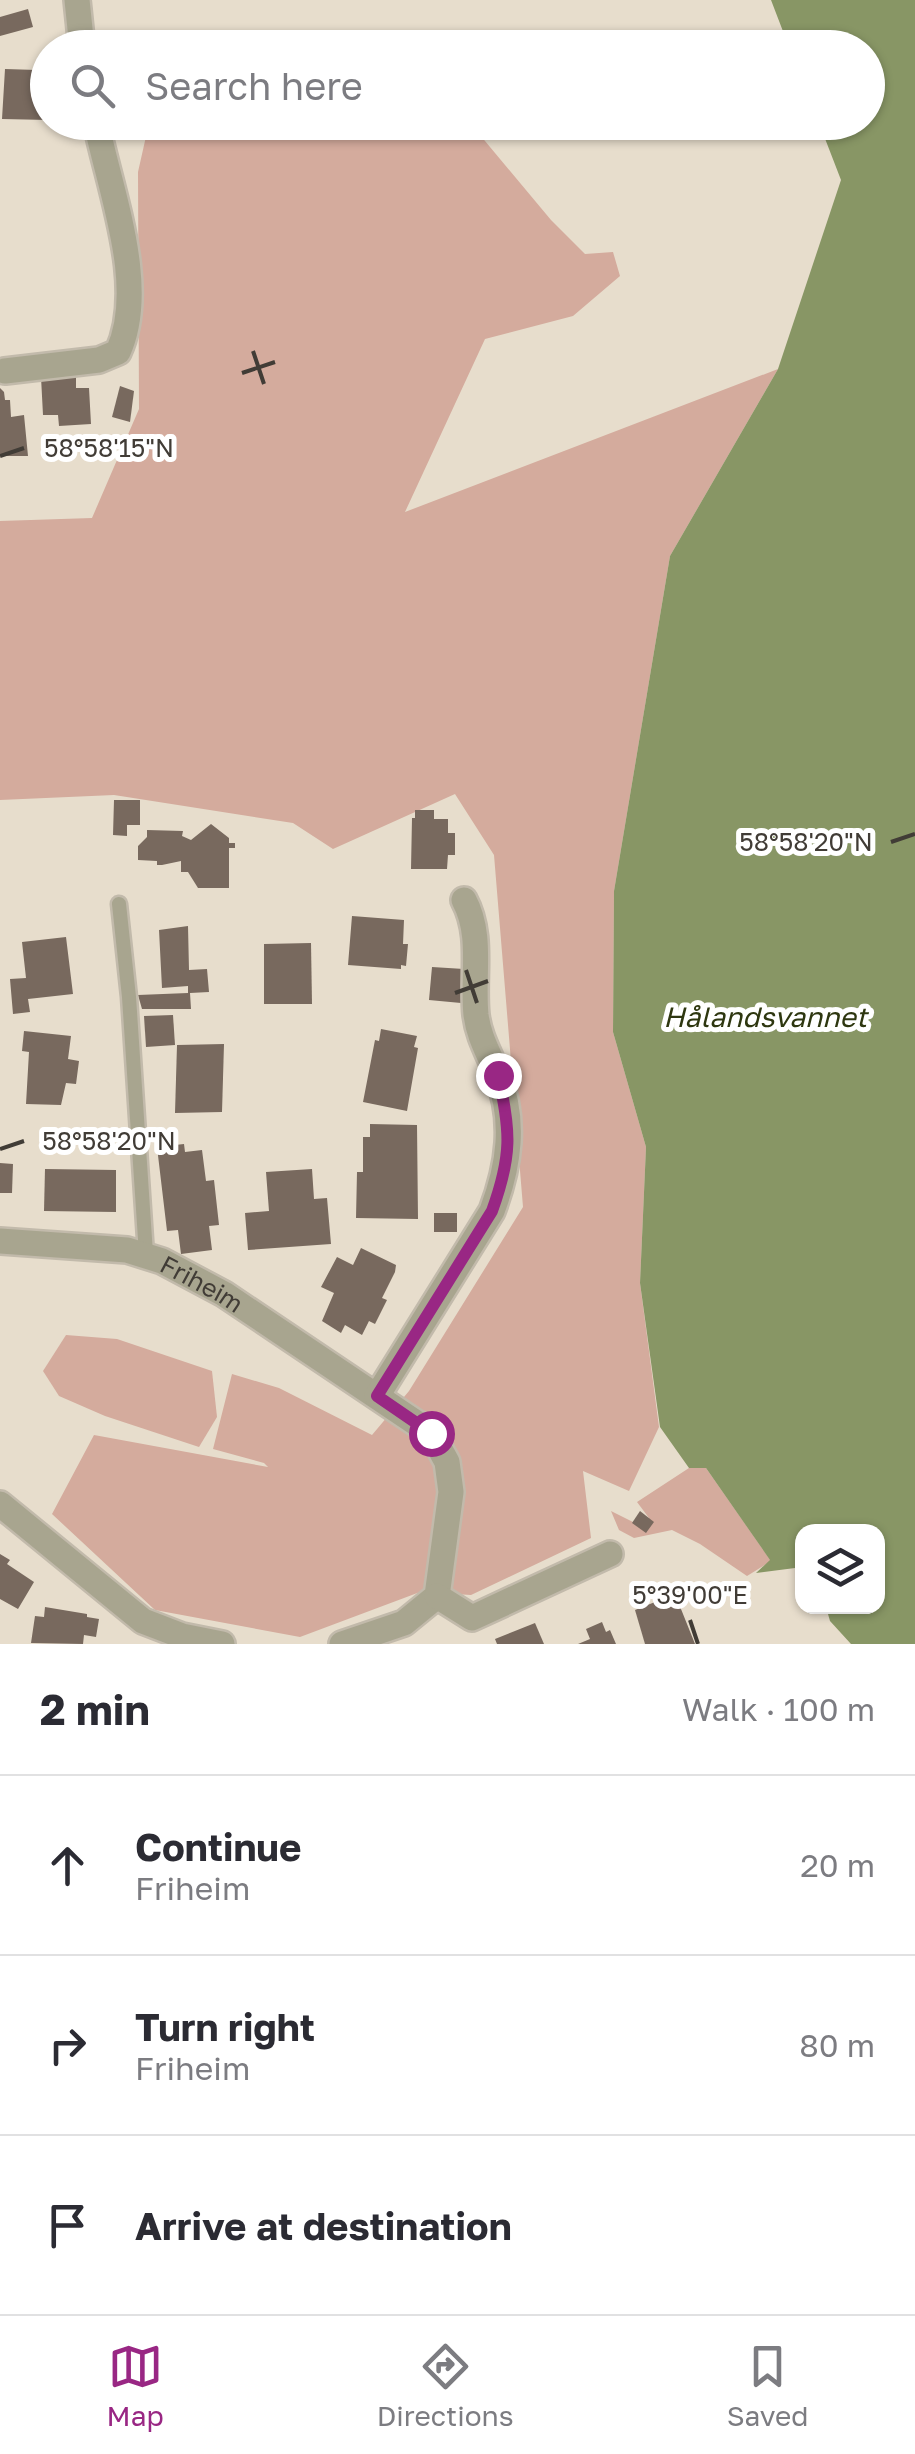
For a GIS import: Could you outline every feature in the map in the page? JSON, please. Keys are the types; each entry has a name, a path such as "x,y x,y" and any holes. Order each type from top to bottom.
{"street":[{"path":"76,0 80,30"},
{"path":"5,371 99,360 118,352 127,332 132,286 100,140"},
{"path":"377,1396 492,1211 510,1147 498,1075 481,1042 475,1005 473,918 464,900"},
{"name":"Friheim","path":"0,1241 146,1254 224,1294 431,1433 447,1462 452,1492 437,1596"},
{"path":"0,1504 142,1621 182,1636 222,1644"},
{"path":"472,1618 610,1554"},
{"path":"342,1644 404,1623 437,1596 472,1618 481,1644"}],"lane":[{"path":"119,904 146,1254"}],"shaded area":[{"path":"145,140 484,140 585,254 613,252 620,276 573,316 485,339 405,512 778,369 670,556 614,891 613,1032 646,1147 640,1283 659,1427 629,1491 583,1471 591,1538 471,1595 420,1592 300,1637 155,1610 52,1514 94,1435 268,1467 213,1449 232,1374 279,1388 372,1435 409,1391 523,1207 494,855 455,794 333,849 293,823 114,795 0,800 0,521 92,518 139,409 138,172"},
{"path":"66,1335 117,1339 212,1371 217,1417 199,1447 105,1416 59,1396 43,1371"},
{"path":"689,1468 706,1468 771,1561 747,1576 672,1530 634,1538 619,1530 611,1511 643,1527 649,1518 637,1502"}],"water":[{"name":"Hålandsvannet","path":"771,0 915,0 915,1644 851,1644 828,1614 885,1614 885,1524 795,1524 795,1568 756,1573 770,1560 706,1468 689,1468 660,1427 640,1283 646,1147 613,1032 614,891 670,556 778,369 841,180 826,140 885,140 885,30 782,30"}],"building":[{"path":"28,9 33,27 0,36 0,17"},
{"path":"5,69 30,70 30,120 2,119"},
{"path":"76,375 76,388 89,388 91,424 59,426 58,415 43,415 41,377"},
{"path":"120,386 134,391 130,422 112,417"},
{"path":"0,388 5,400 10,400 11,417 24,415 28,456 0,456"},
{"path":"114,800 140,800 140,825 127,825 127,836 113,835"},
{"path":"415,810 434,810 434,819 448,819 448,833 455,833 455,855 448,855 447,869 411,869"},
{"path":"211,824 229,838 229,843 235,843 235,848 229,848 229,888 198,888 188,872 181,872 181,861 157,865 157,861 138,860 138,846 147,837 147,830 183,831 182,836 191,840"},
{"path":"352,916 404,920 406,966 401,965 401,969 348,965"},
{"path":"188,926 189,970 207,969 209,992 190,993 191,1009 142,1009 138,995 188,993 188,986 162,988 159,930"},
{"path":"66,937 73,994 28,999 30,1012 13,1014 10,979 26,978 22,942"},
{"path":"311,943 312,1004 264,1004 264,944"},
{"path":"432,967 464,969 461,1003 429,1000"},
{"path":"173,1015 175,1045 146,1047 144,1016"},
{"path":"381,1029 417,1036 407,1111 363,1102 375,1040 379,1041"},
{"path":"24,1031 71,1036 68,1059 79,1061 76,1084 66,1083 61,1105 26,1104 29,1052 22,1051"},
{"path":"224,1044 222,1112 175,1113 177,1045"},
{"path":"370,1124 417,1125 418,1219 356,1218 357,1172 363,1172 363,1137 370,1137"},
{"path":"184,1144 185,1152 202,1150 206,1181 214,1180 219,1225 209,1226 212,1250 181,1254 178,1230 167,1231 157,1147"},
{"path":"0,1163 13,1164 12,1193 0,1193"},
{"path":"45,1169 116,1170 116,1212 44,1211"},
{"path":"312,1169 314,1199 327,1198 331,1244 248,1250 245,1213 269,1211 266,1172"},
{"path":"434,1213 457,1213 457,1232 434,1232"},
{"path":"361,1248 396,1265 395,1272 375,1324 369,1321 362,1335 345,1325 341,1333 322,1321 334,1293 321,1287 337,1257 353,1265"},
{"path":"640,1511 654,1522 646,1533 632,1523"},
{"path":"0,1554 10,1560 7,1564 34,1582 18,1609 0,1599"},
{"path":"675,1594 695,1644 645,1644 635,1610"},
{"path":"45,1607 99,1619 96,1637 84,1635 83,1644 31,1643 35,1616 44,1617"},
{"path":"602,1622 616,1644 578,1644 590,1639 586,1629"},
{"path":"535,1623 544,1644 497,1644 495,1639"}],"route":[{"path":"431,1433 377,1396 492,1211 510,1147 498,1075"}]}
